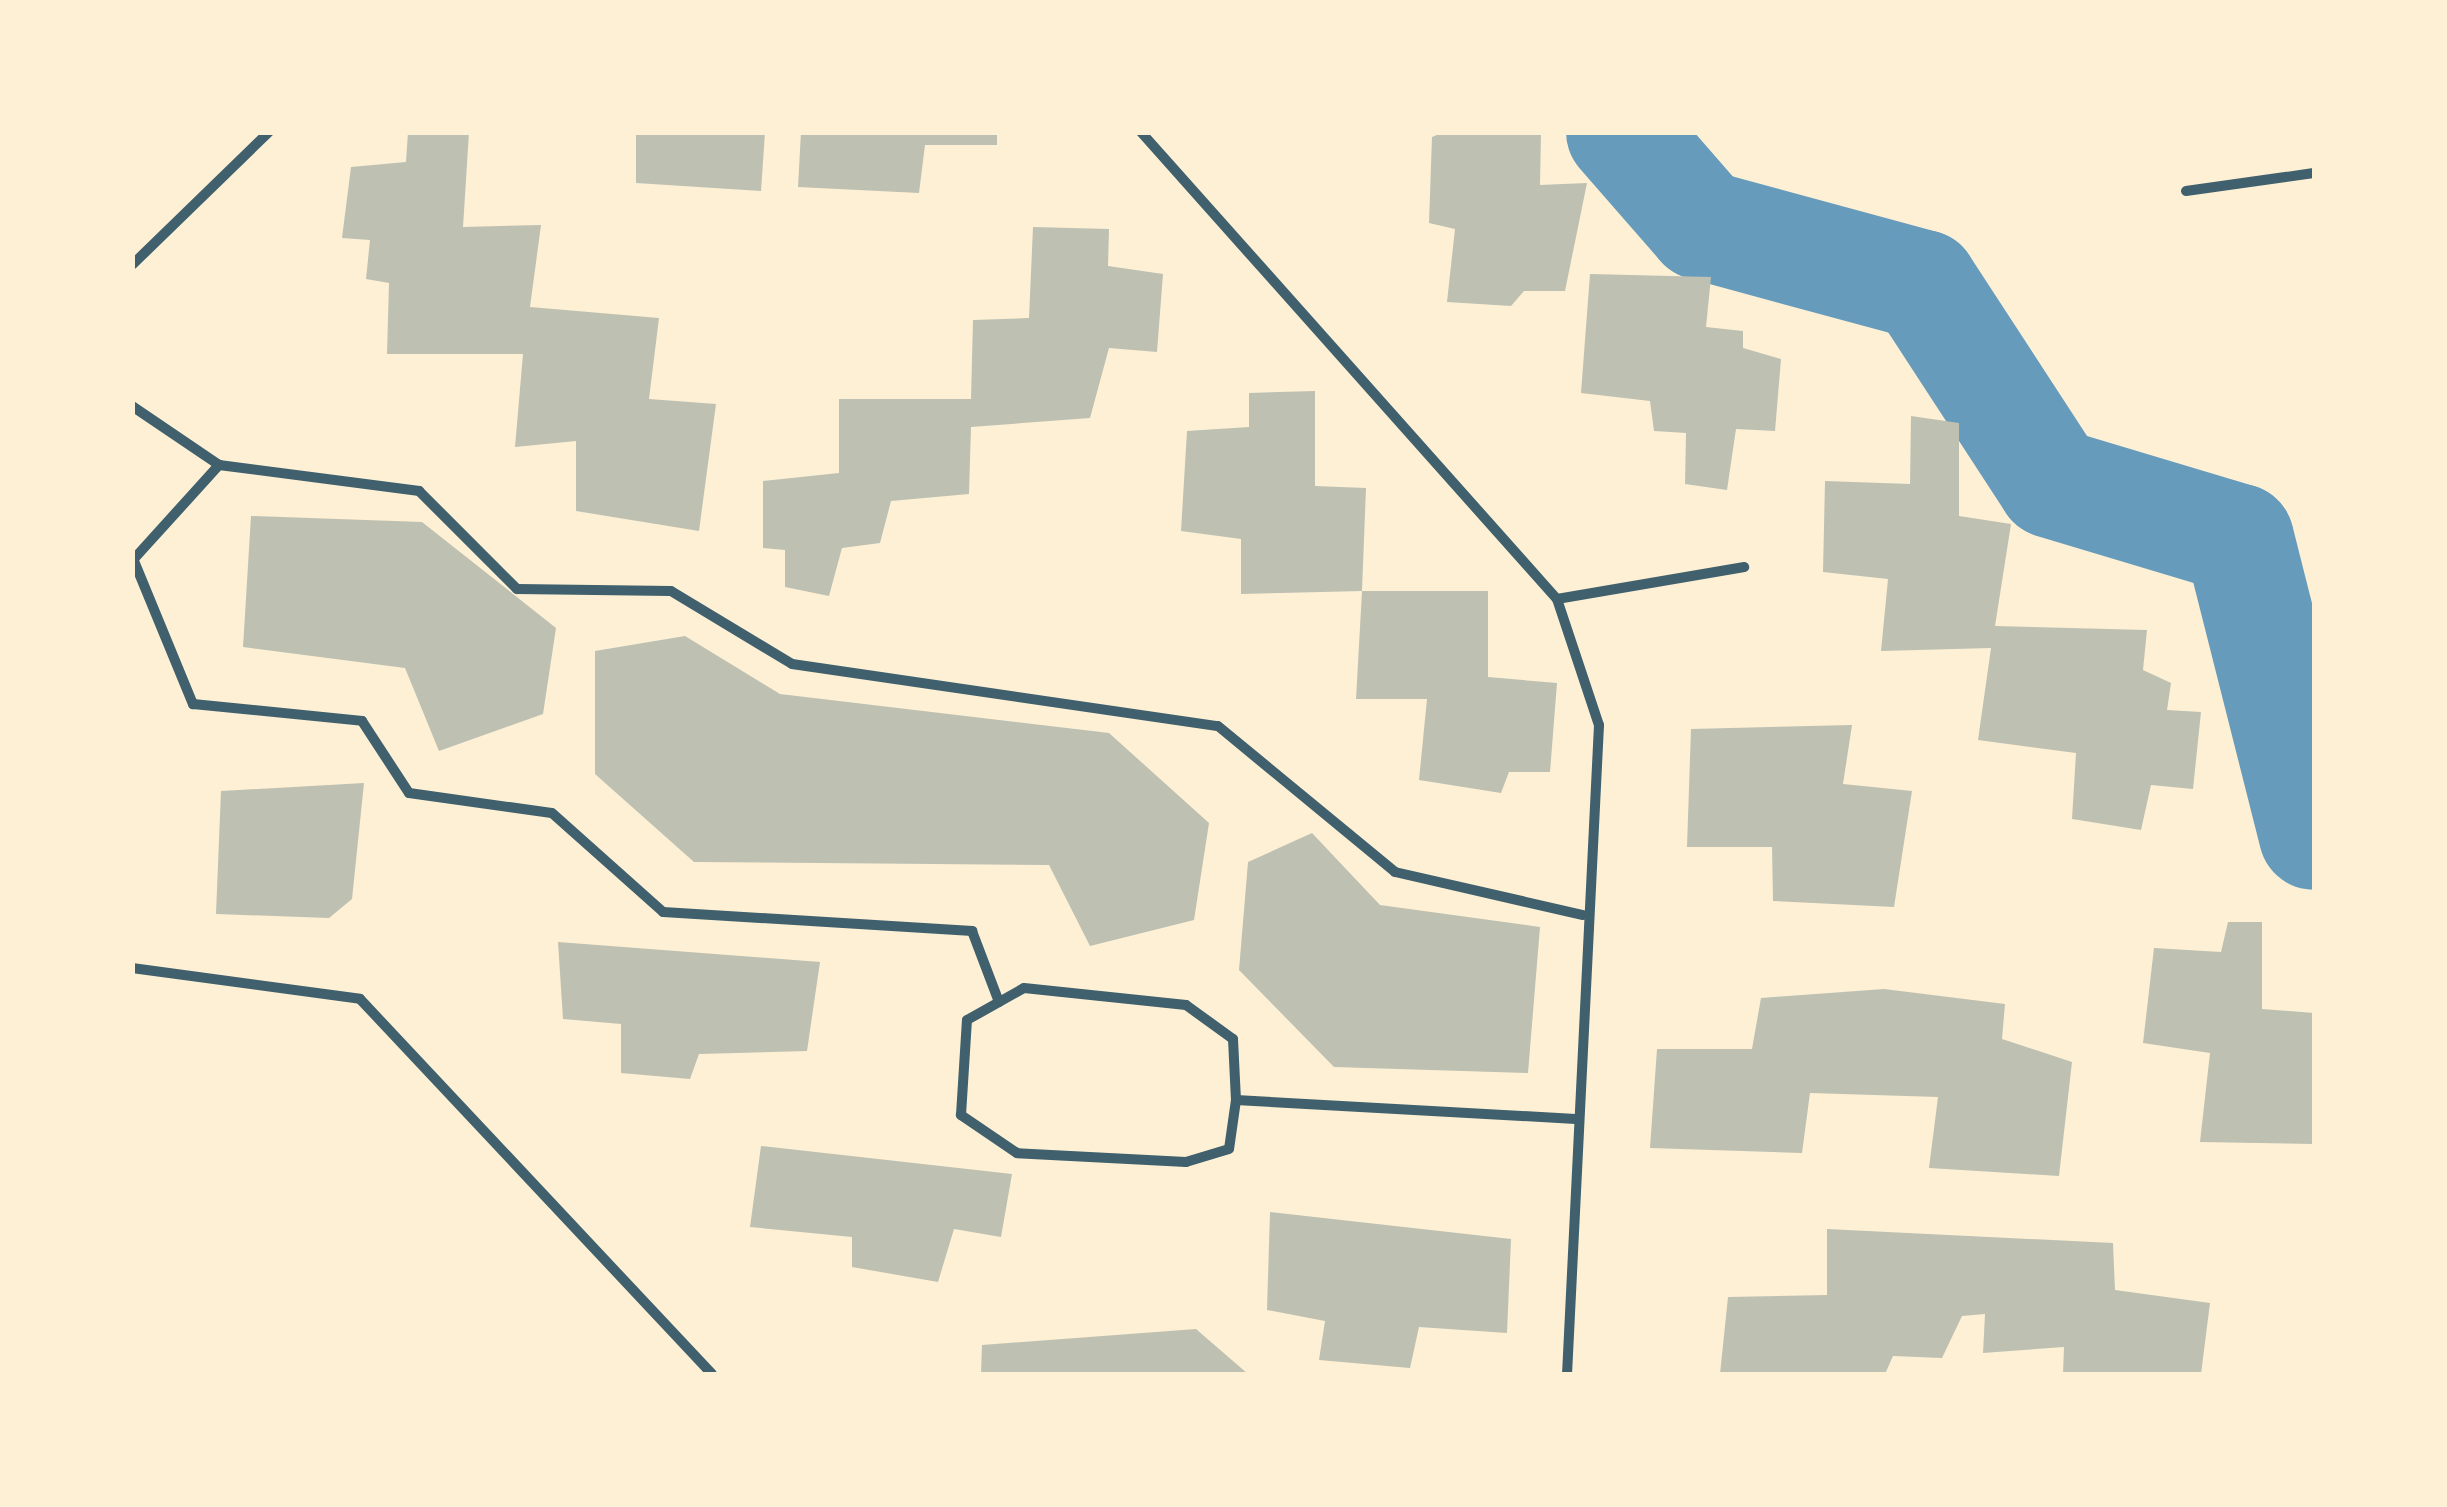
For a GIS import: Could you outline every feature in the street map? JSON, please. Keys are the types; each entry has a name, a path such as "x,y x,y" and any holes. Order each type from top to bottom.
{"street":[{"path":"132,265 268,132"},
{"path":"1141,132 1557,599 1599,725 1599,854 1583,915 1567,1374"},
{"path":"2186,190 2314,174"},
{"path":"132,406 219,465 419,491 517,589 672,591 792,664 1218,726 1394,872 1583,915"},
{"path":"219,465 133,561 194,704 362,721 410,793 552,814 662,912 972,931 999,1002"},
{"path":"1557,599 1744,568"},
{"path":"132,968 360,999 712,1374"},
{"path":"1024,988 1186,1005 1233,1039 1236,1100 1229,1149 1186,1162 1017,1153 961,1115 967,1020 1024,988"},
{"path":"1236,1100 1575,1119"}],"building":[{"path":"408,132 469,132 463,227 541,225 530,307 659,318 649,399 716,404 699,531 576,511 576,441 515,447 523,354 387,354 389,283 366,279 370,240 342,238 351,167 406,162"},
{"path":"636,132 765,132 761,191 636,183"},
{"path":"801,132 997,132 997,145 925,145 919,193 798,187"},
{"path":"1444,132 1541,132 1540,185 1587,183 1565,291 1524,291 1511,306 1447,302 1455,229 1429,223 1432,137"},
{"path":"1033,227 1109,229 1108,266 1163,274 1157,352 1109,348 1090,418 971,427 969,494 891,501 880,543 842,548 829,596 785,587 785,550 763,548 763,481 839,473 839,399 971,399 973,320 1029,318"},
{"path":"1590,274 1711,277 1706,327 1743,331 1743,348 1781,359 1775,431 1736,429 1727,490 1685,484 1686,433 1654,431 1650,401 1581,393"},
{"path":"1315,391 1315,486 1366,488 1362,591 1241,594 1241,539 1181,531 1187,431 1249,427 1249,393"},
{"path":"1911,416 1959,423 1959,516 2011,524 1995,626 2147,630 2143,670 2171,683 2167,710 2201,712 2193,789 2151,785 2141,830 2072,819 2076,753 1978,740 1991,648 1881,651 1888,579 1823,572 1825,481 1910,484"},
{"path":"251,516 422,522 556,628 543,714 439,751 405,668 243,647"},
{"path":"1362,591 1488,591 1488,677 1557,683 1550,772 1509,772 1501,793 1419,780 1427,699 1356,699"},
{"path":"685,636 780,694 1109,733 1209,823 1194,920 1090,946 1049,865 694,862 595,774 595,651"},
{"path":"1852,725 1843,784 1912,791 1894,907 1773,901 1772,847 1687,847 1691,729"},
{"path":"364,783 352,899 329,918 216,914 221,791"},
{"path":"1312,833 1380,905 1540,927 1528,1073 1334,1067 1239,970 1248,862"},
{"path":"2228,922 2262,922 2262,1009 2314,1013 2314,1144 2200,1142 2210,1053 2143,1043 2154,948 2221,952"},
{"path":"558,942 820,962 807,1051 699,1054 690,1079 621,1073 621,1024 563,1019"},
{"path":"1884,989 2005,1004 2002,1039 2072,1062 2059,1176 1929,1168 1938,1097 1810,1093 1802,1153 1650,1148 1657,1049 1752,1049 1761,998"},
{"path":"761,1146 1012,1174 1001,1237 954,1229 938,1282 852,1267 852,1237 750,1227"},
{"path":"1270,1212 1511,1239 1507,1333 1419,1327 1410,1368 1319,1360 1325,1321 1267,1310"},
{"path":"1827,1229 2113,1243 2115,1290 2210,1303 2201,1374 2063,1374 2064,1347 1983,1353 1985,1314 1962,1316 1942,1358 1893,1356 1885,1374 1720,1374 1728,1297 1827,1295"},
{"path":"1196,1329 1248,1374 981,1374 982,1345"}],"waterway":[{"path":"1621,132 1702,225 1923,285 2052,483 2239,539 2314,835"}]}
